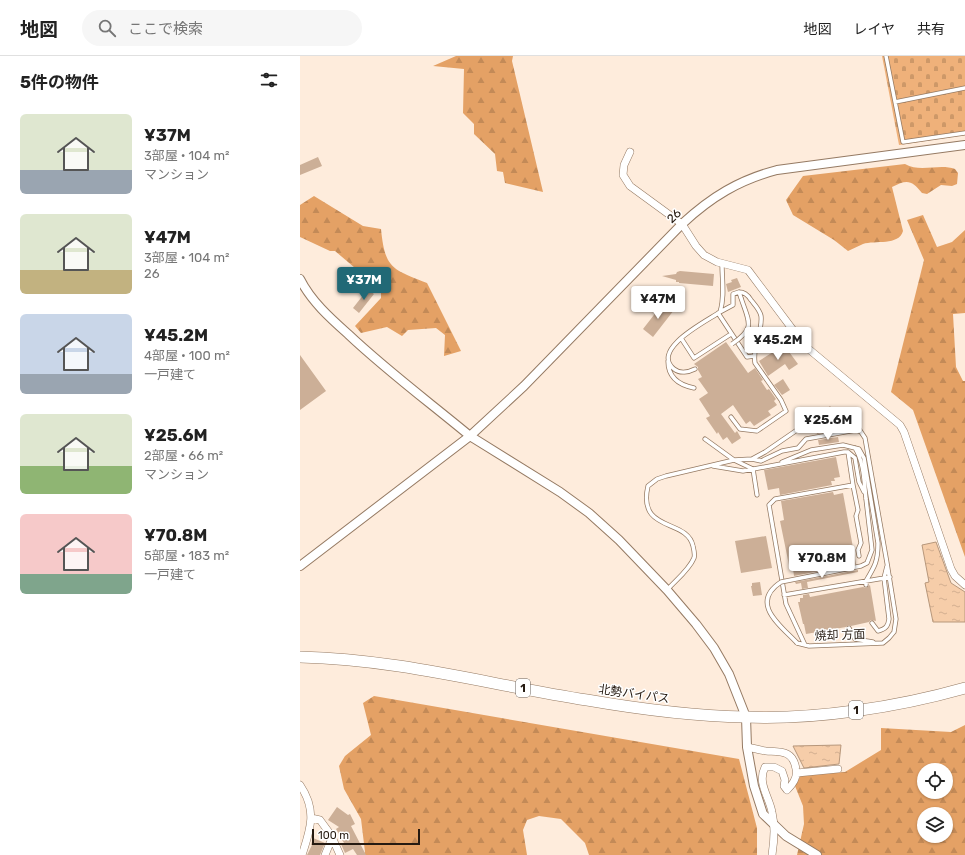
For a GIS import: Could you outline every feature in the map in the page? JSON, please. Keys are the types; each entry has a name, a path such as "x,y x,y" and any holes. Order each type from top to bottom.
{"highway":[{"name":"北勢バイパス","path":"300,658 354,660 398,666 593,701 691,714 746,718 815,715 867,709 915,700 965,688"}],"street":[{"name":"26","path":"300,566 470,436 524,386 682,224 718,194 739,183 762,174 787,169 965,145"},
{"path":"630,152 624,165 623,175 630,186 682,224 696,246 704,255 722,264 748,270 805,346 900,425 904,432 951,569 955,576 965,585"},
{"path":"300,279 303,286 322,310 365,350 470,436 560,492 589,513 619,540 667,590 714,648 729,674 746,718 747,747 754,786 763,814 786,836 817,855"},
{"path":"747,747 786,752 792,757 795,764 797,775 787,790 784,786 785,780 782,771 774,767 765,767 761,775 772,812 774,845 772,855"},
{"path":"797,773 838,769"},
{"path":"300,785 310,806 311,818 302,855"},
{"path":"311,818 320,820 332,838 340,855"},
{"path":"325,855 332,838"}],"lane":[{"path":"886,56 903,142 965,133"},
{"path":"895,102 965,88"},
{"path":"722,264 723,296 719,313 747,357 754,356"},
{"path":"732,344 745,335 748,330 748,319 739,292"},
{"path":"694,388 675,380 670,372 668,360 669,350 681,338 733,305 733,294 742,292 749,296 761,317 754,356 755,363 781,400 786,411 757,431 740,429 731,417"},
{"path":"681,338 694,358 732,334"},
{"path":"668,360 674,369 678,371 689,372 695,370"},
{"path":"752,459 797,430 849,420 860,429 865,438 896,620 894,632 883,643 855,639 848,628"},
{"path":"667,590 688,568 694,557 694,550 692,542 687,535 654,517 649,511 646,502 648,486 657,479 666,476 734,460 752,459 761,461 782,451 798,448 806,439 856,430 862,433"},
{"path":"705,439 734,460 753,469"},
{"path":"773,465 811,450 843,445 859,448 864,458 878,543 878,557 866,583"},
{"path":"855,448 859,454 866,496"},
{"path":"712,466 743,471 848,452 855,458 859,482 866,496"},
{"path":"848,452 858,510 856,516 862,543 858,550 859,556"},
{"path":"753,469 757,495"},
{"path":"805,645 786,604 769,505 775,499 854,484"},
{"name":"焼却 方面","path":"866,496 872,550 868,563 861,566 781,582 772,588 768,597 767,605 769,614 797,643 809,646 876,643"},
{"path":"872,623 878,631 884,629 888,625 889,618 884,578 887,563"},
{"path":"784,594 842,587 890,578"}],"green space":[{"path":"456,56 513,56 512,61 543,192 505,183 503,172 497,171 495,154 474,134 474,124 463,113 464,69 433,66"},
{"path":"882,56 965,56 965,135 899,145"},
{"path":"905,164 917,168 949,167 955,169 958,173 957,184 952,186 941,185 927,194 922,193 915,185 909,182 892,187 903,231 901,236 892,241 863,244 848,251 834,240 793,215 786,200 803,176"},
{"path":"314,196 363,226 381,229 388,260 392,266 398,270 427,283 461,351 444,356 445,335 436,328 408,330 402,336 387,327 361,333 355,326 381,298 381,290 335,251 330,251 300,237 300,205"},
{"path":"923,215 937,247 952,242 965,230 965,313 953,314 956,367 963,381 965,381 965,557 913,410 891,392 924,260 907,220"},
{"path":"374,696 739,759 757,828 757,855 589,855 585,843 561,819 539,816 527,820 523,830 527,855 363,855 365,852 361,819 344,789 339,766 345,756 371,735 363,703"},
{"path":"965,725 965,855 797,855 804,824 803,806 795,786 801,775 845,772 881,750 881,728 951,732"}],"water":[{"path":"936,542 951,583 965,592 965,622 933,622 925,583 929,582 922,545"},
{"path":"841,745 839,764 804,768 793,746"}],"building":[{"path":"318,157 322,166 300,175 300,165"},
{"path":"680,271 714,274 713,286 679,283 676,282 676,280 662,276 676,274"},
{"path":"737,278 741,287 728,292 726,284"},
{"path":"366,288 374,294 359,313 353,308 364,294 363,293"},
{"path":"664,302 674,310 653,337 643,329"},
{"path":"726,342 748,373 755,368 763,380 761,381 767,390 769,389 776,399 774,401 777,405 768,411 771,415 754,426 750,421 746,424 733,405 721,414 735,433 737,431 741,438 732,444 727,437 723,440 718,432 717,434 706,418 710,416 699,399 708,393 698,379 702,377 698,367 694,364"},
{"path":"784,345 798,364 789,370 785,364 768,376 759,361"},
{"path":"300,355 326,391 300,410"},
{"path":"783,379 790,390 782,395 774,385"},
{"path":"830,406 836,413 834,414 835,419 831,420 824,411"},
{"path":"836,426 837,430 817,434 816,430"},
{"path":"838,437 839,442 819,445 818,440"},
{"path":"836,457 840,477 834,478 835,481 831,481 832,485 780,495 779,488 768,490 764,470"},
{"path":"833,492 834,495 843,493 856,564 794,576 793,569 790,570 780,521 784,520 781,501"},
{"path":"766,536 772,568 741,573 735,541"},
{"path":"858,570 858,572 807,582 808,588 802,589 801,583 796,584 795,582"},
{"path":"760,582 762,595 753,596 751,586 752,583"},
{"path":"870,585 876,621 871,620 869,622 851,626 849,625 846,627 806,634 798,602 800,602 800,598 803,598 803,595 809,594 810,597 863,587 866,588"},
{"path":"337,807 348,815 350,814 355,824 351,826 366,855 357,855 353,849 345,853 341,844 344,843 336,829 339,827 328,820"},
{"path":"313,838 325,843 320,855 307,855 312,845"}]}
